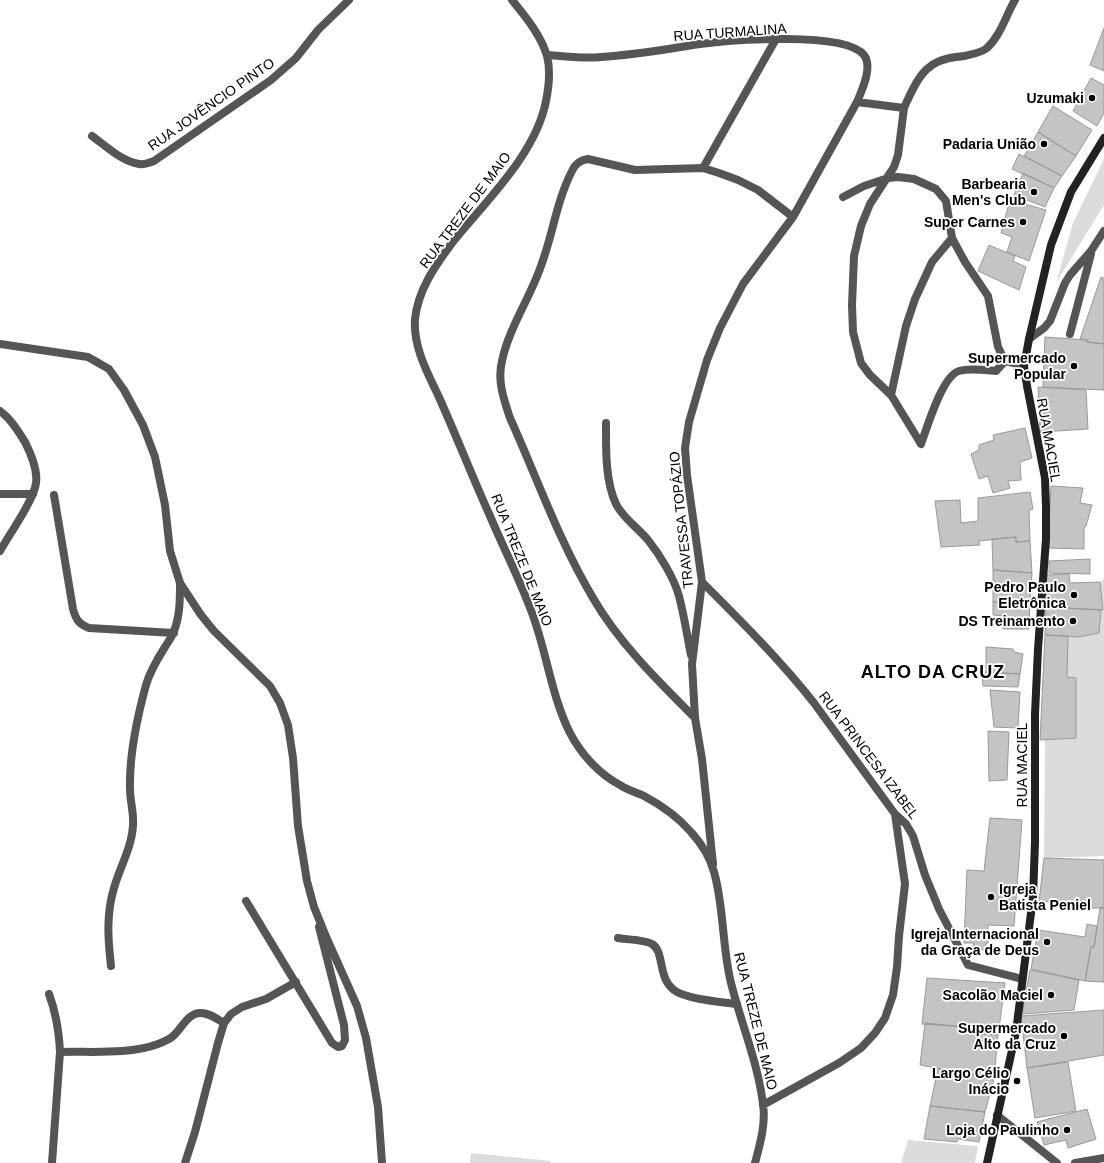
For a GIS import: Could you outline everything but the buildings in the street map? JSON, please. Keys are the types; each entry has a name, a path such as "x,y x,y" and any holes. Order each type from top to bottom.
{"main road":[{"name":"RUA MACIEL","path":"987,1163 1016,1032 1033,897 1035,842 1035,714 1046,539 1046,515 1045,478 1024,366 1029,338 1051,245 1072,192 1104,138"}],"street":[{"name":"RUA JOVÊNCIO PINTO","path":"92,136 117,154 132,162 147,164 154,161 272,80 296,58 318,30 349,0"},
{"name":"RUA TREZE DE MAIO","path":"512,0 534,27 547,55 550,83 543,117 526,151 439,260 426,283 418,302 415,322 418,345 428,374 463,451 533,615 554,691 562,715 572,736 586,757 599,771 620,786 657,803 675,816 690,831 704,849 714,870 719,896 726,957 737,1004 756,1069 763,1105 763,1125 755,1163"},
{"path":"1005,361 996,371 958,371 948,378 937,400 921,444 891,395 870,375 861,363 853,332 852,305 854,256 861,226 870,204 894,167 898,155 904,108 921,76 931,65 945,59 978,54 987,48 997,36 1015,0"},
{"name":"RUA TURMALINA","path":"547,55 599,58 641,54 702,44 776,39 821,41 845,45 857,50 864,56 867,63 864,85 857,102"},
{"path":"703,168 776,39"},
{"path":"857,102 904,108"},
{"name":"TRAVESSA TOPÁZIO","path":"714,870 702,759 695,718 692,664 702,582 687,475 685,448 689,422 707,360 720,328 743,284 793,216 857,102"},
{"path":"695,718 649,672 617,633 593,599 566,549 510,418 503,396 500,379 501,363 506,345 533,288 543,262 560,201 572,170 582,159 588,159 635,170 703,168 738,180 758,190 793,216"},
{"path":"843,197 864,186 888,178 898,177 914,179 936,189 946,201 952,238 965,262 988,296 998,347 1005,361 1024,366"},
{"path":"1029,338 1044,328 1050,321 1065,283 1091,251 1104,231"},
{"path":"891,395 906,326 915,299 932,262 952,238"},
{"path":"1070,334 1091,251"},
{"path":"0,344 88,357 109,369 124,390 143,424 155,457 165,505 170,551 180,583 201,615 214,631 270,686 280,703 288,724 293,758 300,845 307,882 344,1025 345,1040 342,1046 338,1047 332,1043 246,901"},
{"path":"0,412 4,414 19,432 27,447 36,475 36,484 33,494 0,551"},
{"path":"606,423 607,462 616,504 648,540 665,566 679,594 692,664"},
{"path":"0,494 33,494"},
{"path":"54,495 72,609 76,620 89,628 174,632"},
{"name":"RUA PRINCESA IZABEL","path":"702,582 743,622 784,667 813,703 895,814 906,824 913,836 925,875 938,909 968,965 1022,978"},
{"path":"111,966 108,936 108,914 114,888 130,841 133,825 130,772 138,723 147,682 158,658 174,632 178,619 180,583"},
{"path":"763,1105 839,1063 861,1048 875,1033 885,1018 893,995 905,884 895,814"},
{"path":"314,907 357,1006 366,1038 378,1107 382,1163"},
{"path":"618,938 651,944 655,947 658,951 662,974 666,983 675,991 687,996 737,1004"},
{"path":"185,1163 205,1096 224,1023 231,1014 266,999 296,982"},
{"path":"50,994 56,1011 60,1052 52,1163"},
{"path":"60,1052 114,1051 137,1049 157,1044 171,1038 192,1015 199,1013 214,1017 224,1023"},
{"path":"997,1115 1057,1163"},
{"path":"1075,1163 1104,1158"}],"shaded area":[{"path":"1104,159 1104,205 1056,283 1073,223"},
{"path":"1104,579 1104,856 1044,858 1045,740 1076,738 1076,678 1067,677 1068,636 1099,633 1101,610 1103,610 1100,582"},
{"path":"908,1140 978,1146 975,1163 901,1163"},
{"path":"471,1153 551,1161 550,1163 470,1163"}],"place":[{"name":"Uzumaki","path":"1092,98"},
{"name":"Padaria União","path":"1044,144"},
{"name":"Barbearia Men's Club","path":"1034,192"},
{"name":"Super Carnes","path":"1023,222"},
{"name":"Supermercado Popular","path":"1074,366"},
{"name":"Pedro Paulo Eletrônica","path":"1074,595"},
{"name":"DS Treinamento","path":"1073,621"},
{"name":"Igreja Batista Peniel","path":"991,897"},
{"name":"Igreja Internacional da Graça de Deus","path":"1047,942"},
{"name":"Sacolão Maciel","path":"1051,995"},
{"name":"Supermercado Alto da Cruz","path":"1064,1036"},
{"name":"Largo Célio Inácio","path":"1017,1081"},
{"name":"Loja do Paulinho","path":"1067,1130"}],"district":[{"name":"ALTO DA CRUZ","path":"933,672"}]}
